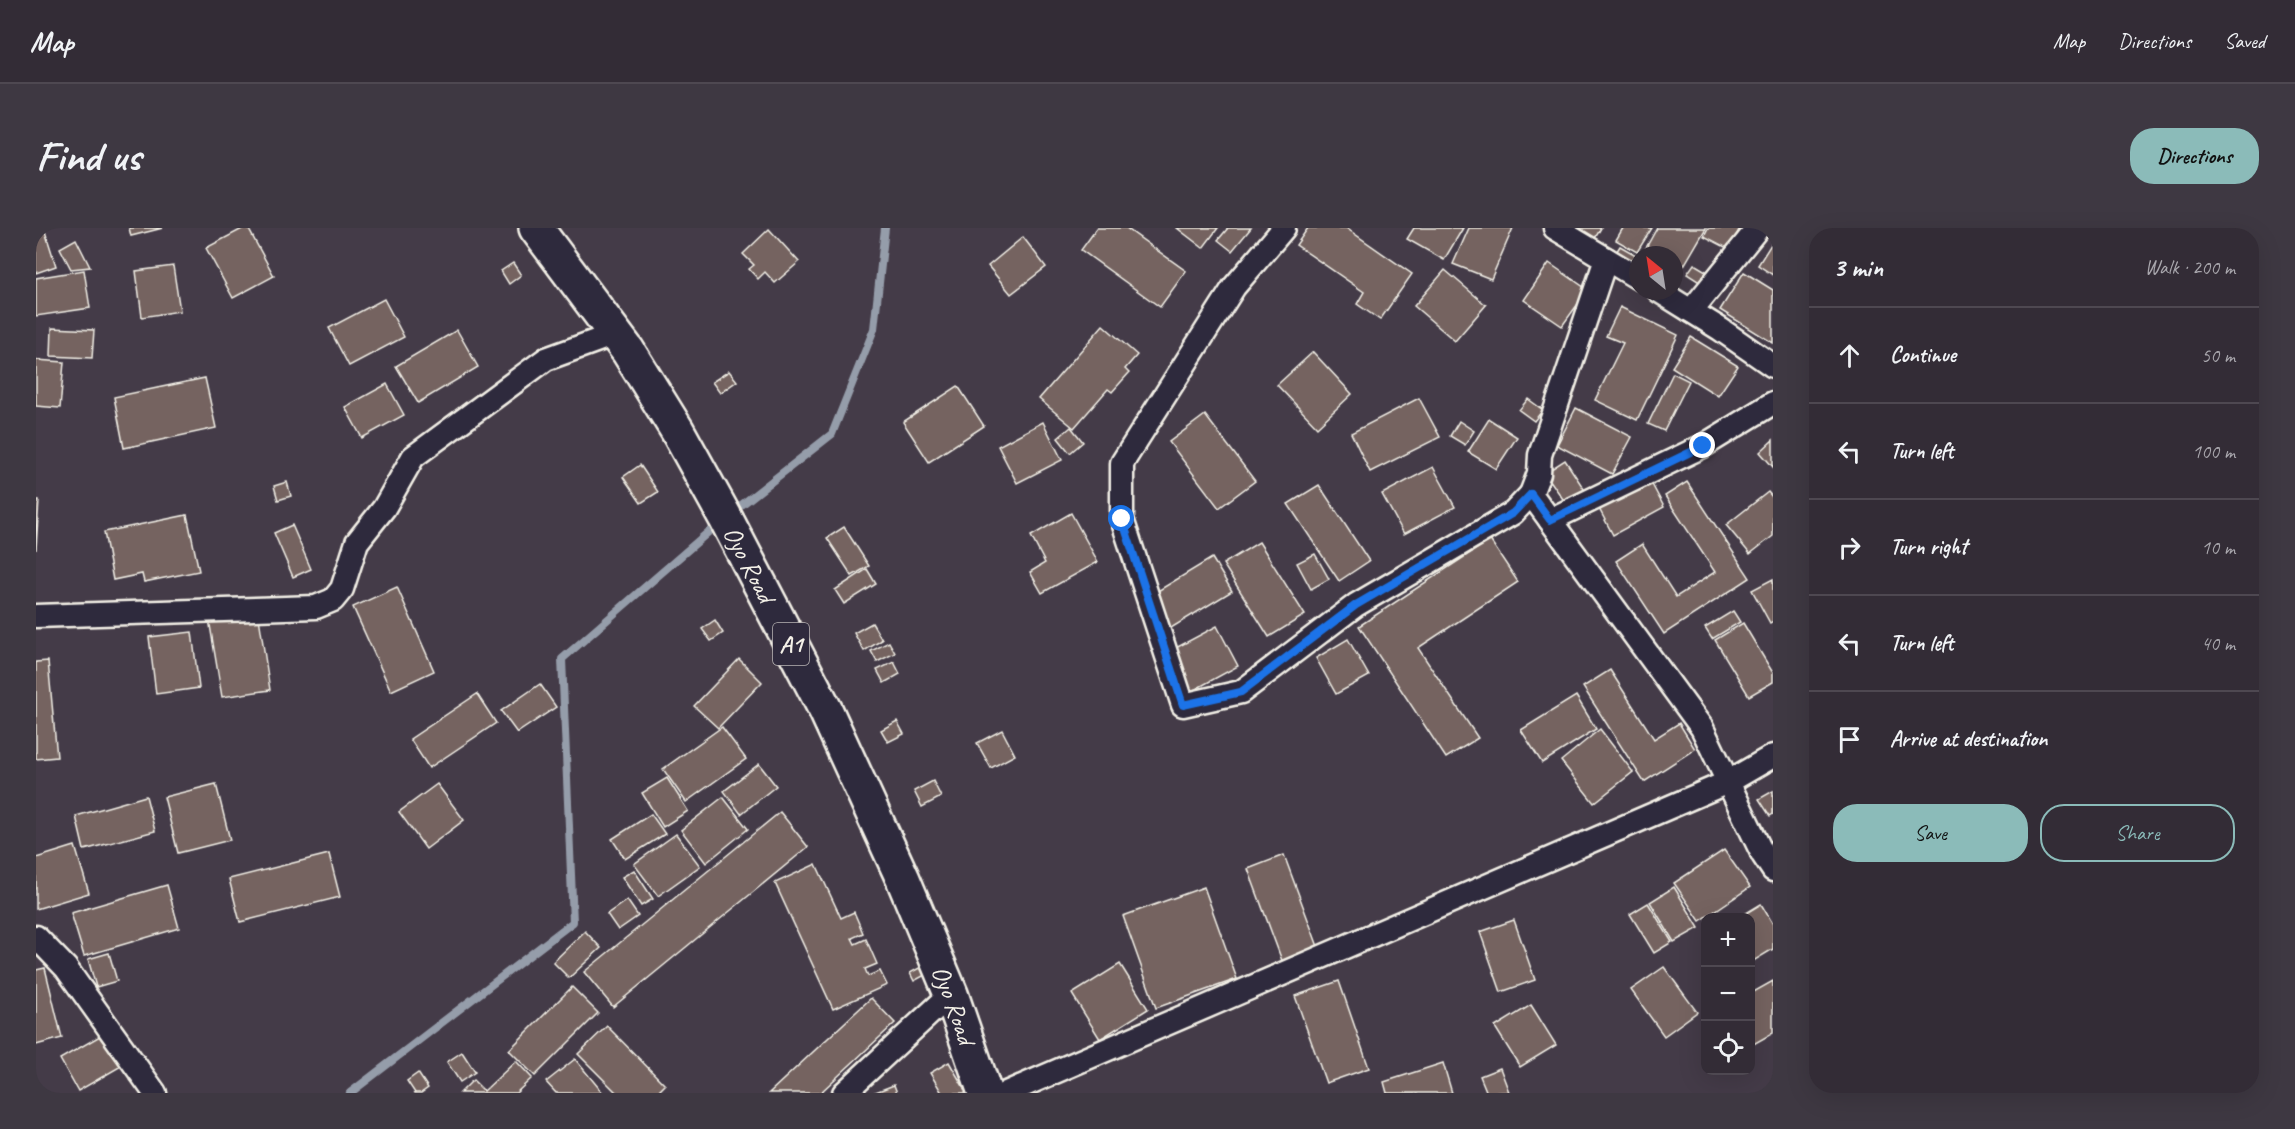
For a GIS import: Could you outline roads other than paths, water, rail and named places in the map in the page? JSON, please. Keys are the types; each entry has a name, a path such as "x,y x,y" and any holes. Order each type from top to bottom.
{"highway":[{"name":"Oyo Road","path":"536,228 615,334 677,430 826,711 903,879 951,994 985,1093"}],"street":[{"path":"1284,228 1234,287 1122,463 1122,519 1183,705 1241,692 1356,605 1513,513 1531,494 1539,473 1540,454 1606,259"},
{"path":"1555,228 1629,273"},
{"path":"1690,311 1758,228"},
{"path":"1673,300 1773,366"},
{"path":"36,616 316,607 333,600 342,589 357,542 384,508 413,457 546,359 615,334"},
{"path":"1550,520 1703,446 1773,403"},
{"path":"1531,494 1702,728 1763,855 1773,870"},
{"path":"1006,1093 1728,782 1773,756"},
{"path":"36,937 66,968 155,1093"},
{"path":"844,1093 951,994"}],"waterway":[{"path":"730,514 832,434 874,329 885,228"},
{"path":"350,1093 573,922 562,659 720,522"}]}
